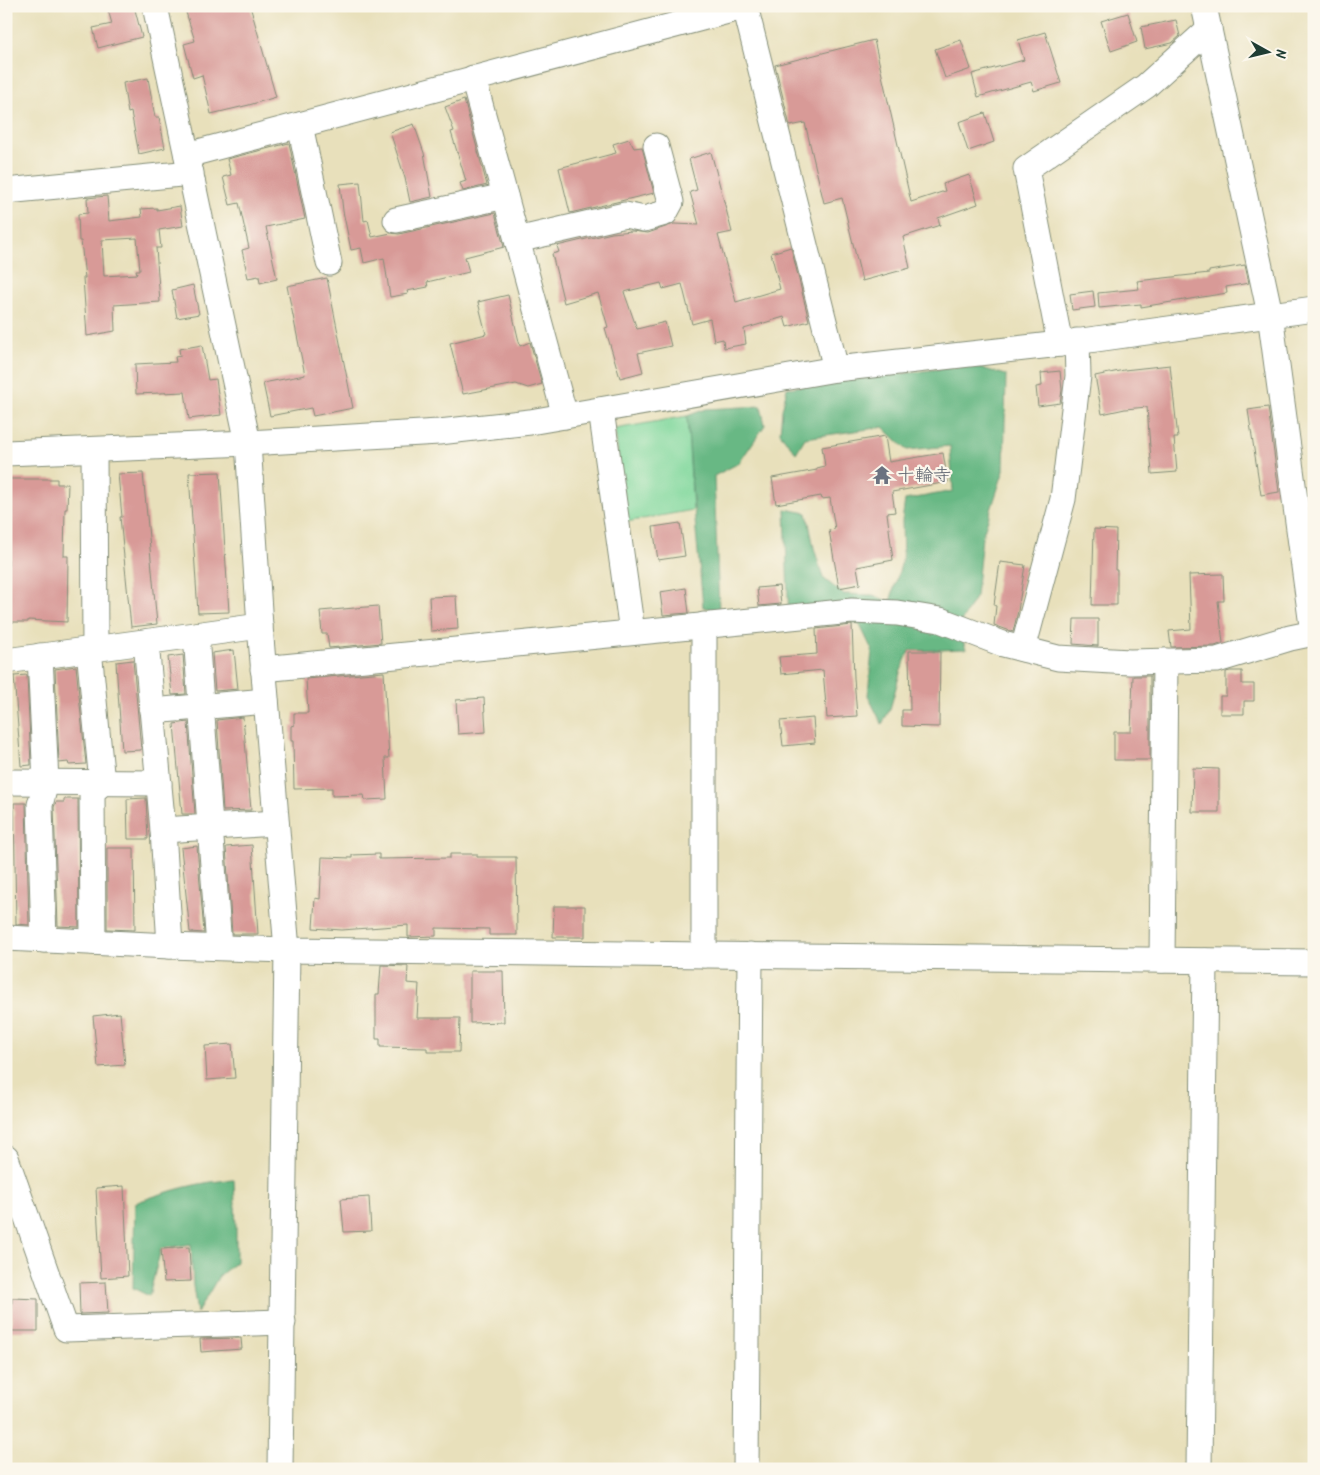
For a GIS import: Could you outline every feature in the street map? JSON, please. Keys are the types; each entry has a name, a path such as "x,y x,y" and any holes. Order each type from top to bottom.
{"street":[{"path":"155,6 248,443 263,669 287,950 280,1469"},
{"path":"6,191 189,164 300,124 746,6 836,369"},
{"path":"263,669 852,611 897,613 940,620 1003,644 1058,658 1130,662 1217,660 1313,633 1304,500 1270,314 1207,17"},
{"path":"1023,649 1063,498 1078,376 1026,169 1146,86 1207,17"},
{"path":"473,78 566,416"},
{"path":"300,124 329,263"},
{"path":"517,240 625,215 644,219 664,213 671,202 656,146"},
{"path":"396,220 505,196"},
{"path":"6,453 248,443 439,432 530,422 836,369 1069,342 1270,314 1314,310"},
{"path":"601,410 632,632"},
{"path":"93,942 92,792 102,782 92,649 94,450"},
{"path":"704,625 704,955"},
{"path":"6,660 260,626"},
{"path":"196,635 219,948"},
{"path":"146,642 163,830 170,946"},
{"path":"40,656 46,782 40,805 44,940"},
{"path":"1162,960 1166,662"},
{"path":"152,711 266,701"},
{"path":"6,782 159,783"},
{"path":"163,830 276,823"},
{"path":"6,938 287,950 1314,962"},
{"path":"746,1469 750,955"},
{"path":"1199,1469 1204,961"},
{"path":"6,1158 66,1328 282,1322"}],"green space":[{"path":"971,365 1006,375 1004,470 982,537 976,596 958,627 966,649 909,651 900,673 890,709 882,724 868,696 872,650 860,625 830,613 789,626 785,509 807,513 814,548 823,578 843,594 873,595 890,602 903,558 902,521 905,500 953,491 950,446 907,450 883,427 805,438 796,453 780,433 782,410 787,388"},
{"path":"761,406 765,425 739,463 714,476 719,611 703,607 687,416 706,409"},
{"path":"687,416 693,510 626,522 615,429"},
{"path":"234,1180 236,1262 219,1276 197,1313 193,1286 191,1244 161,1249 149,1296 133,1288 135,1203 184,1187"}],"building":[{"path":"107,6 134,6 142,37 98,48 93,28 112,24"},
{"path":"184,6 250,6 276,97 211,114 202,75 193,78 184,44 195,41"},
{"path":"1128,13 1137,42 1111,51 1101,21"},
{"path":"1176,20 1180,36 1172,43 1145,49 1141,27"},
{"path":"1045,32 1061,83 1034,91 1031,82 978,97 972,74 1024,60 1018,40"},
{"path":"874,40 911,202 945,191 943,184 969,175 978,204 938,218 940,225 903,237 910,268 862,281 842,198 824,203 805,123 790,126 775,65"},
{"path":"961,40 971,69 945,78 935,49"},
{"path":"148,78 155,117 159,117 165,148 139,154 131,112 128,113 123,83"},
{"path":"464,100 487,185 463,191 460,183 466,181 451,132 454,131 445,107"},
{"path":"985,113 994,142 968,151 959,122"},
{"path":"414,124 424,153 432,197 410,202 405,178 390,132"},
{"path":"629,139 634,148 642,147 654,193 570,213 559,168 616,153 613,144"},
{"path":"289,143 305,219 266,227 277,279 260,283 259,276 248,278 242,250 249,248 239,203 230,205 223,177 231,175 227,159"},
{"path":"711,152 732,232 718,235 736,302 780,289 771,253 791,247 809,321 787,327 784,317 744,329 746,344 724,348 723,339 714,341 710,319 692,324 682,284 663,289 661,283 624,292 637,329 665,322 671,346 638,353 643,372 620,378 605,328 608,327 598,293 564,303 552,254 559,252 557,246 612,233 632,231 648,233 674,224 699,225 690,192 697,190 689,159"},
{"path":"360,182 364,221 368,220 372,237 391,233 399,234 495,213 504,247 465,257 469,272 427,282 428,287 407,291 408,294 390,297 384,258 364,263 361,248 351,250 340,184"},
{"path":"107,196 109,221 142,217 141,209 157,208 157,210 180,206 183,226 159,230 161,248 156,248 160,302 114,305 115,331 87,336 83,278 85,278 81,241 79,241 78,214 88,213 87,198","holes":["137,238 140,270 136,270 137,274 104,276 102,240"]},
{"path":"1245,265 1249,283 1226,287 1227,293 1141,307 1141,304 1099,308 1098,293 1139,289 1137,281 1209,273 1209,271"},
{"path":"327,278 353,408 313,416 311,408 270,416 263,383 305,375 287,286"},
{"path":"193,285 199,314 177,318 172,290"},
{"path":"1093,291 1095,307 1072,310 1070,294"},
{"path":"508,295 520,346 530,342 542,384 528,388 516,384 463,394 450,343 486,334 478,302"},
{"path":"202,345 208,380 216,379 221,415 189,419 185,392 136,394 135,364 176,362 175,357 180,356 179,349"},
{"path":"1170,365 1178,438 1174,438 1177,472 1152,474 1147,407 1102,414 1095,376 1124,370"},
{"path":"1060,371 1062,390 1060,403 1038,406 1036,387 1042,386 1041,373"},
{"path":"1268,407 1279,492 1261,495 1248,410"},
{"name":"十輪寺","path":"885,436 889,462 943,453 948,482 892,492 895,512 887,513 893,560 857,567 860,584 839,588 829,530 835,529 830,498 822,499 821,496 776,504 772,478 817,470 817,468 825,466 822,447"},
{"path":"220,472 229,612 198,613 189,473"},
{"path":"143,473 157,624 131,627 120,517 122,517 118,474"},
{"path":"9,479 57,479 57,484 68,484 67,509 65,509 64,556 68,556 67,622 28,620 28,622 8,622 8,559 6,559 6,550 10,509"},
{"path":"680,523 685,556 658,560 653,527"},
{"path":"1094,529 1116,530 1115,570 1117,570 1117,605 1092,605"},
{"path":"1000,562 1025,565 1013,632 994,625 996,606 994,605"},
{"path":"1223,574 1224,601 1218,601 1223,643 1215,646 1171,647 1169,631 1191,629 1189,575"},
{"path":"779,586 781,604 759,606 757,588"},
{"path":"686,588 689,613 663,615 660,592"},
{"path":"456,596 458,629 431,631 429,597"},
{"path":"378,606 381,643 329,648 327,634 322,634 320,611"},
{"path":"1074,619 1098,619 1098,646 1073,644"},
{"path":"852,625 857,716 827,718 823,670 781,674 779,657 817,654 816,629"},
{"path":"234,650 238,689 215,691 212,653"},
{"path":"909,651 940,651 939,727 902,726 902,710 910,710"},
{"path":"183,655 186,694 172,695 168,657"},
{"path":"133,660 141,750 122,751 116,662"},
{"path":"76,666 86,764 69,765 68,762 59,763 55,669"},
{"path":"1242,671 1242,684 1254,684 1254,701 1244,701 1244,714 1220,714 1220,696 1226,696 1226,672"},
{"path":"384,672 389,758 385,758 387,799 365,800 364,795 332,796 332,788 294,789 291,726 294,725 294,713 308,713 306,679"},
{"path":"27,675 31,765 21,766 14,676"},
{"path":"1133,676 1150,676 1150,760 1114,760 1114,732 1131,732"},
{"path":"484,698 486,732 458,734 456,700"},
{"path":"243,717 251,810 223,811 217,720"},
{"path":"813,718 815,743 783,746 780,721"},
{"path":"188,722 195,814 182,814 174,724"},
{"path":"1193,768 1219,769 1219,812 1192,812"},
{"path":"146,798 148,839 128,839 127,799"},
{"path":"64,799 78,799 79,927 58,926 54,807 56,802 64,802"},
{"path":"14,803 26,803 29,925 16,924"},
{"path":"252,845 258,934 232,934 226,847"},
{"path":"197,846 204,933 190,932 181,848"},
{"path":"107,848 134,848 135,930 107,929"},
{"path":"379,854 379,859 450,858 450,854 477,854 477,857 516,857 517,935 489,935 489,929 436,928 436,936 408,937 408,925 342,930 313,928 315,898 320,899 322,857 352,858 352,855"},
{"path":"554,906 585,906 585,937 553,937"},
{"path":"381,965 408,966 407,983 419,984 417,1018 460,1018 459,1052 427,1052 427,1048 380,1047 380,1039 376,1039 376,994 379,994"},
{"path":"470,971 503,971 504,1022 470,1023"},
{"path":"120,1013 125,1065 98,1067 93,1016"},
{"path":"232,1044 235,1078 207,1080 205,1046"},
{"path":"124,1186 128,1276 101,1278 96,1188"},
{"path":"369,1197 371,1231 344,1232 341,1199"},
{"path":"189,1247 191,1281 164,1282 161,1249"},
{"path":"106,1282 108,1313 80,1314 79,1283"},
{"path":"12,1298 38,1299 38,1331 11,1331"},
{"path":"241,1338 242,1349 201,1352 200,1339"}],"place":[{"name":"十輪寺","path":"882,475"}]}
